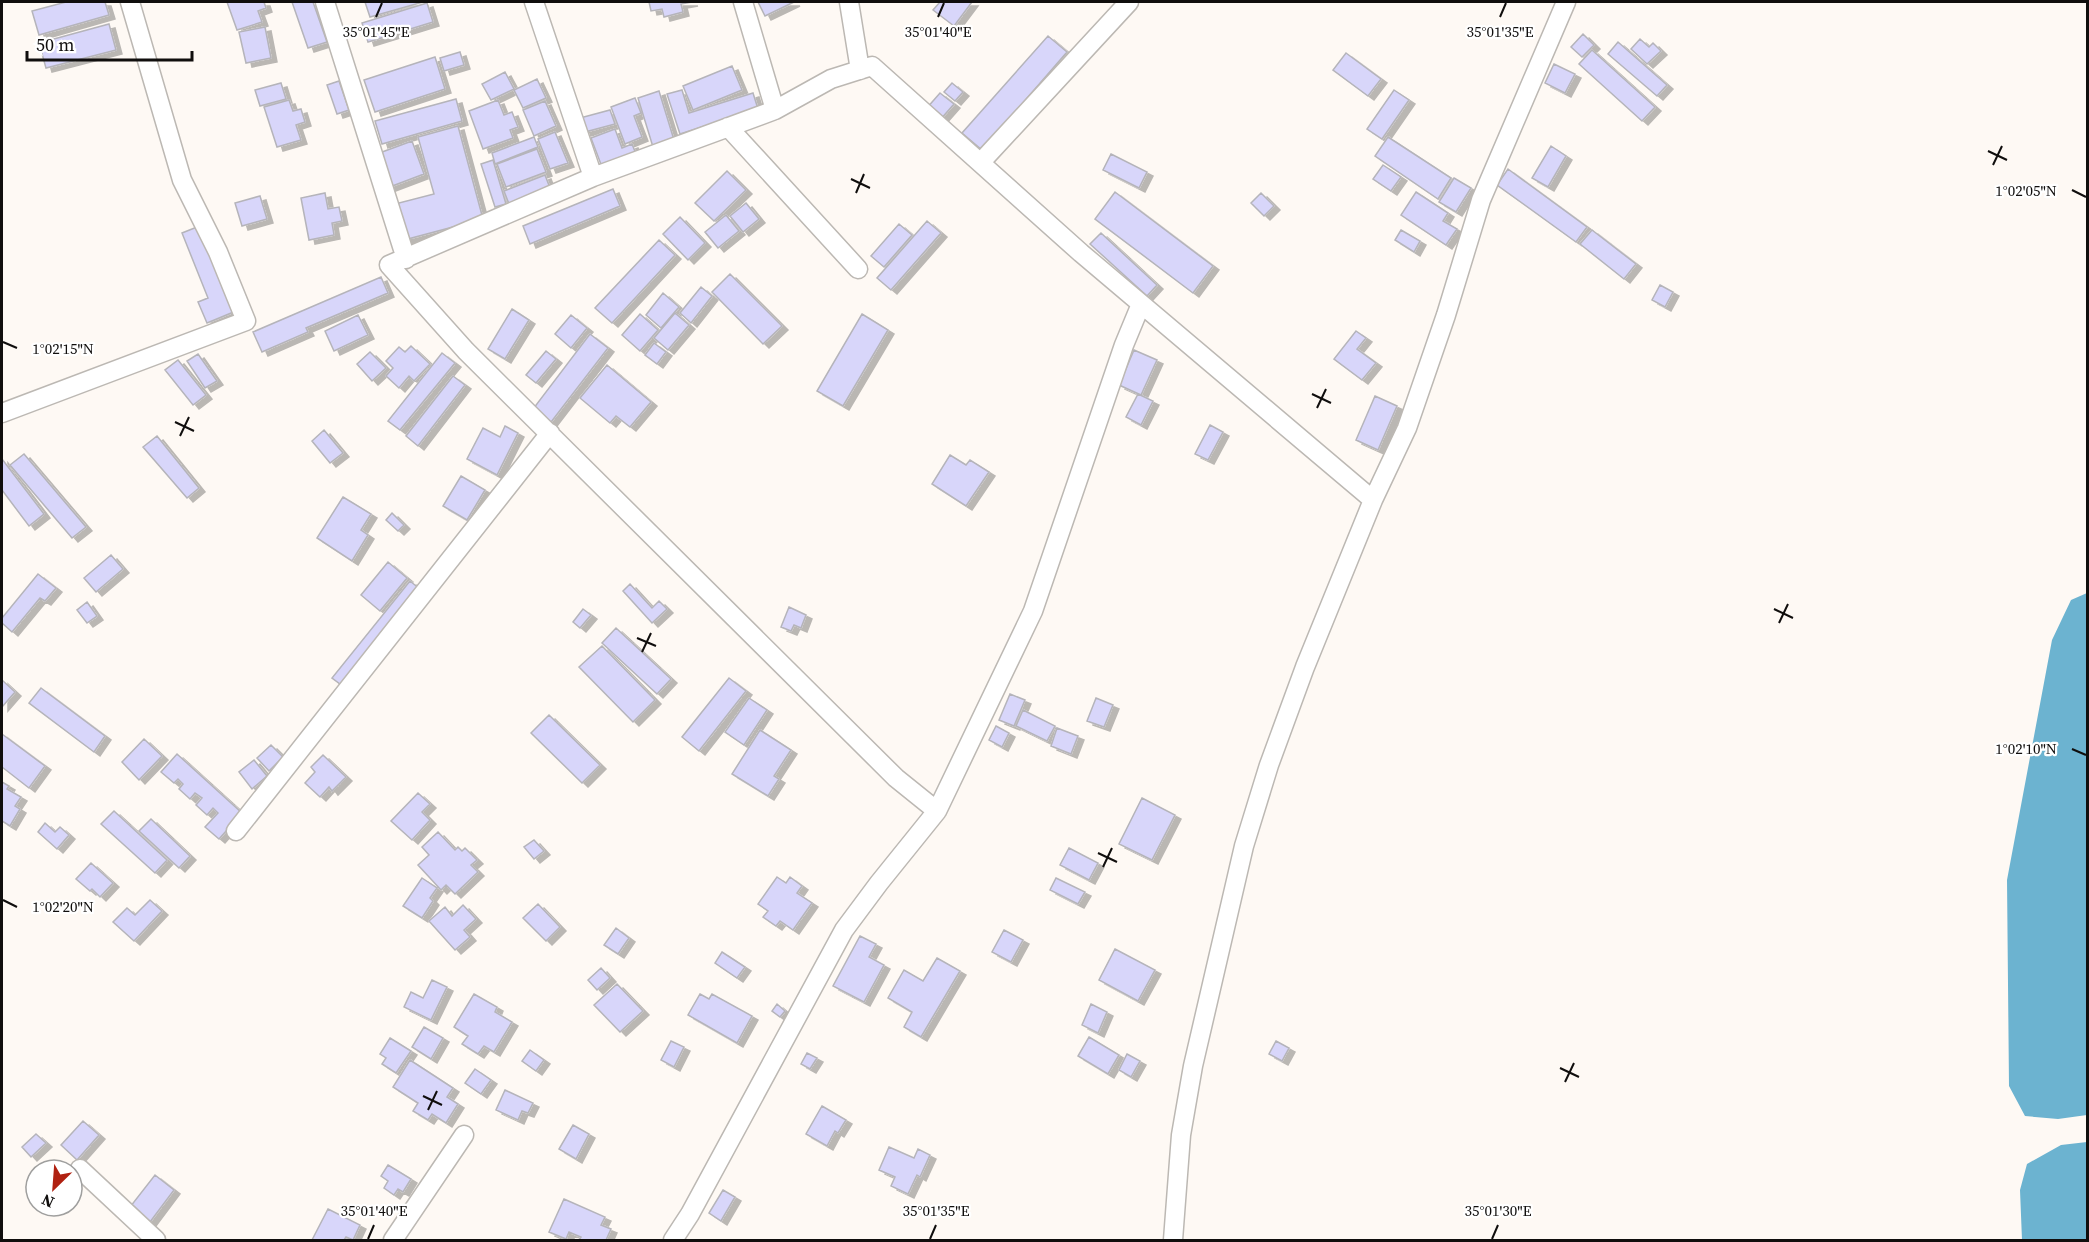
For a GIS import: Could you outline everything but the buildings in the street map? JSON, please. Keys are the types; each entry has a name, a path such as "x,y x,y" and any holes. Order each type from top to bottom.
{"street":[{"path":"2,413 246,321 218,252 182,180 130,2"},
{"path":"325,2 406,259"},
{"path":"534,2 593,177"},
{"path":"743,2 775,110"},
{"path":"849,2 860,70"},
{"path":"981,162 1130,2"},
{"path":"1173,1240 1181,1135 1193,1066 1244,846 1269,765 1372,500 1407,428 1446,315 1481,200 1566,2"},
{"path":"938,811 896,778 466,351 389,265 593,177 775,110 831,79 872,66 1081,253 1372,500"},
{"path":"728,127 858,269"},
{"path":"673,1240 690,1214 844,930 938,811 1033,611 1124,345 1141,304"},
{"path":"236,831 550,432"},
{"path":"393,1240 464,1135"},
{"path":"84,1173 156,1240"}],"water":[{"path":"2087,593 2087,1115 2058,1119 2025,1116 2009,1086 2007,880 2052,640 2071,600"},
{"path":"2087,1142 2087,1240 2022,1240 2020,1190 2027,1164 2061,1145"}]}
